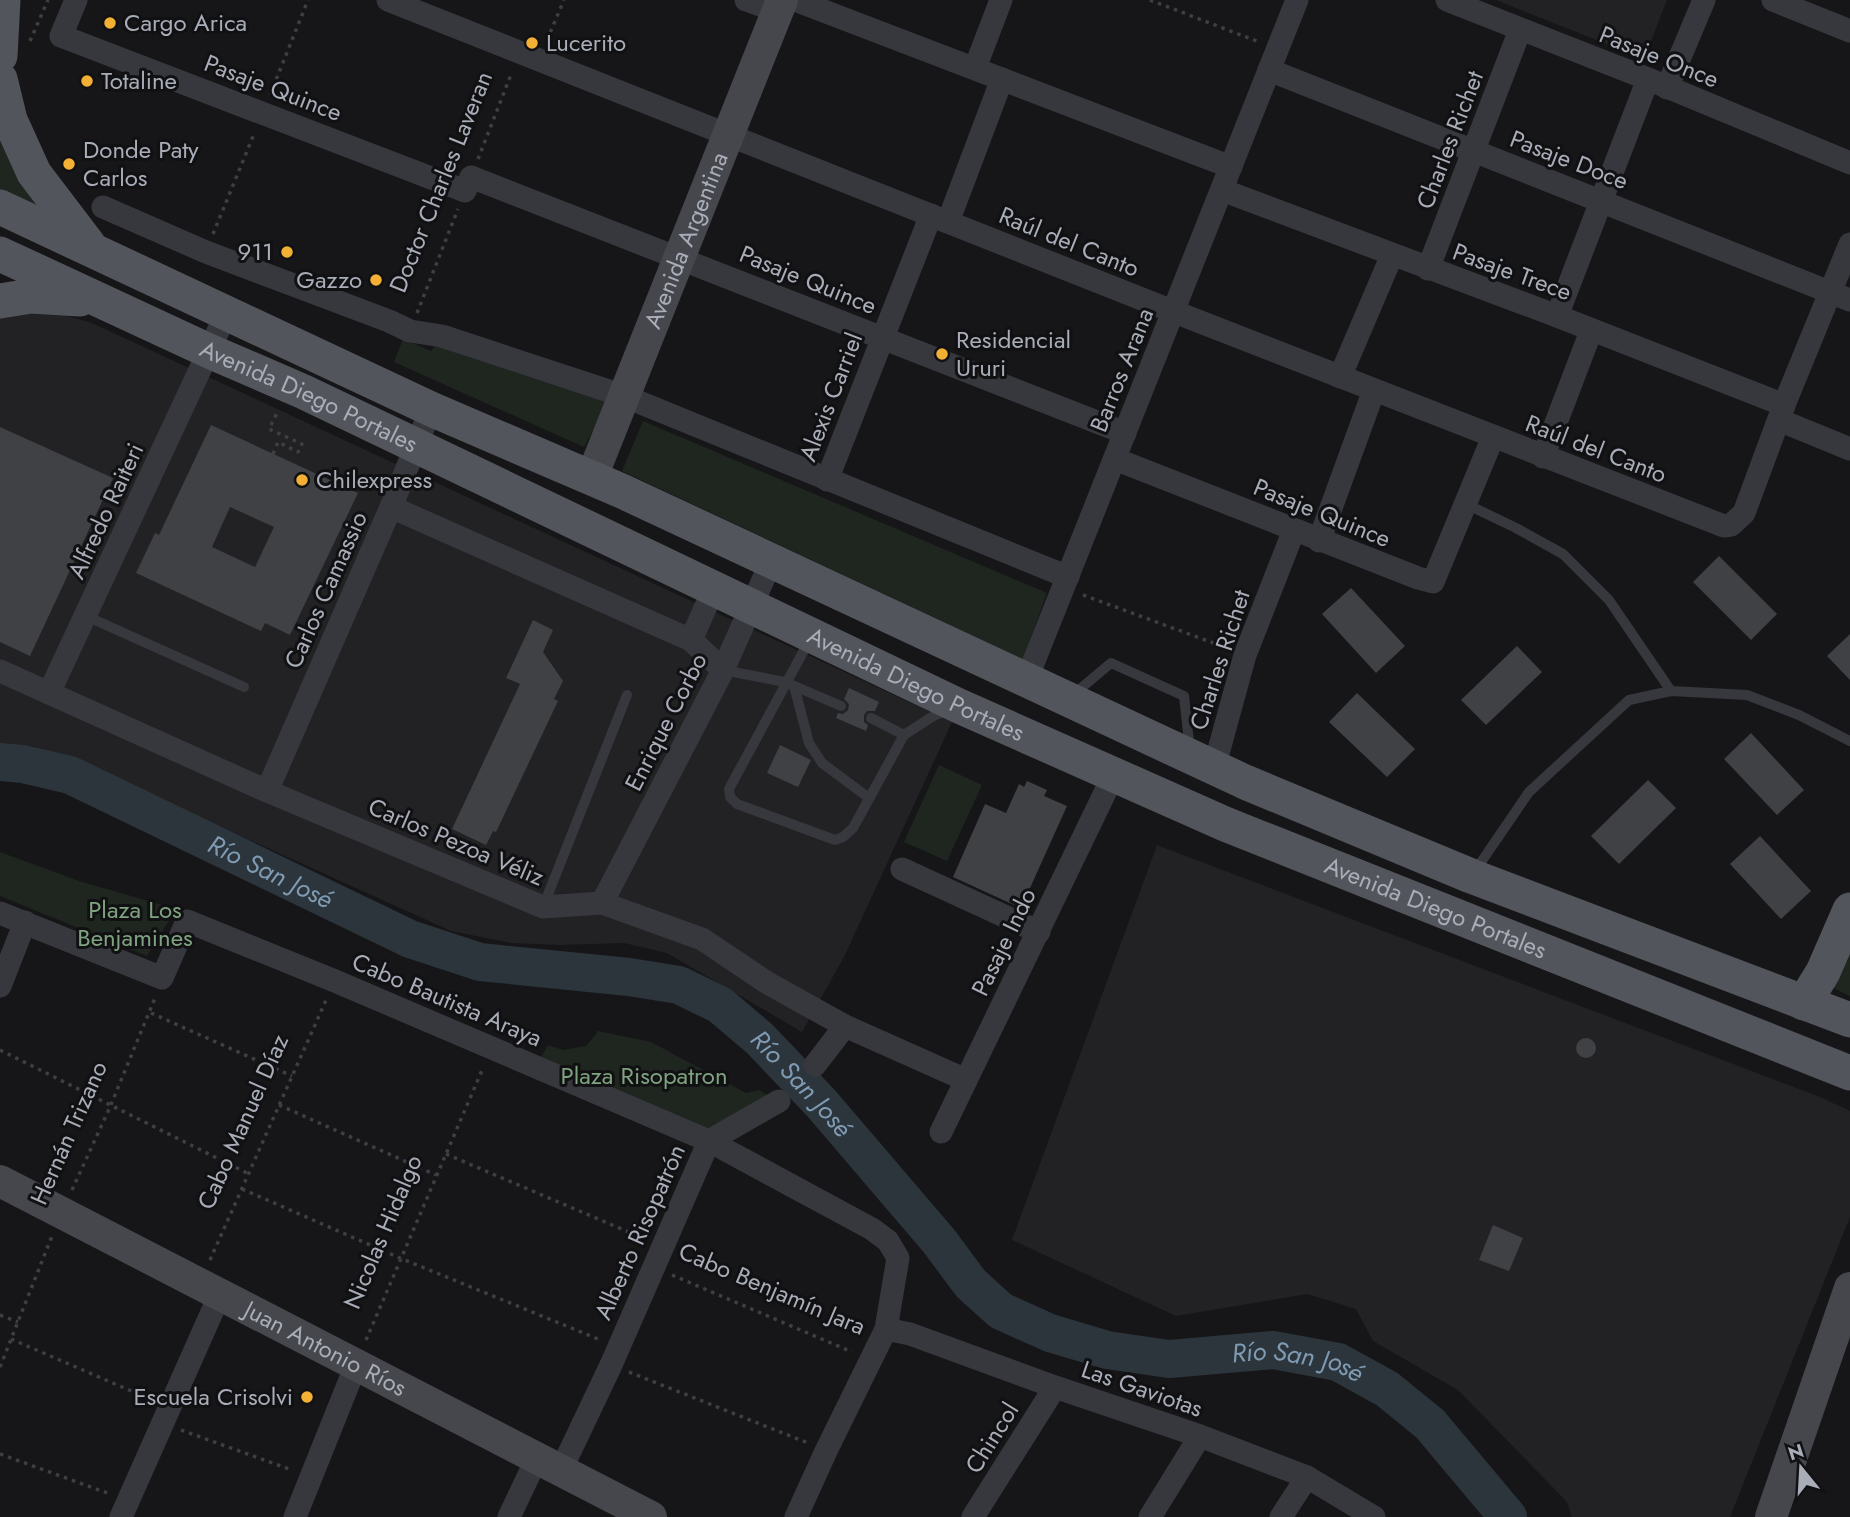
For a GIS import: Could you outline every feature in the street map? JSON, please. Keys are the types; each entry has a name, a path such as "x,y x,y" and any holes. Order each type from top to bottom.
{"main road":[{"path":"0,56 3,3"},
{"name":"Avenida Argentina","path":"591,479 728,135 785,4"},
{"path":"0,79 9,120 34,173 92,250"},
{"name":"Avenida Diego Portales","path":"0,207 430,409 591,479 1245,782 1471,876 1850,1020"},
{"name":"Avenida Diego Portales","path":"0,254 415,444 959,706 1225,824 1850,1073"},
{"path":"0,301 31,296 98,299"},
{"path":"812,635 859,603"},
{"path":"1225,824 1245,782"},
{"path":"1804,1003 1823,972 1850,910"},
{"name":"Juan Antonio Ríos","path":"0,1181 651,1517"},
{"path":"1771,1517 1850,1288"}],"street":[{"name":"Pasaje Quince","path":"76,0 61,36 468,184 679,257 1125,433"},
{"name":"Raúl del Canto","path":"388,0 1717,524 1731,525 1744,513 1781,413"},
{"path":"746,0 785,4 975,68 1231,167"},
{"path":"975,68 1001,0"},
{"name":"Barros Arana","path":"1026,681 1297,0"},
{"name":"Pasaje Once","path":"1447,0 1850,163"},
{"path":"1557,316 1601,201 1658,84 1704,0"},
{"path":"1773,0 1850,31"},
{"name":"Charles Richet","path":"1428,269 1520,30"},
{"name":"Pasaje Doce","path":"1273,60 1474,151 1840,296"},
{"name":"Alexis Carriel","path":"827,480 882,338 1002,79"},
{"name":"Pasaje Trece","path":"1222,190 1557,316 1781,413 1850,449"},
{"path":"103,207 206,252 410,331 442,336 624,396 1065,582"},
{"path":"1781,413 1840,296 1850,244"},
{"path":"1340,377 1392,255"},
{"name":"Alfredo Raiteri","path":"49,693 227,312"},
{"path":"1543,457 1591,331"},
{"path":"1319,541 1374,390"},
{"name":"Carlos Camassio","path":"267,791 391,507 430,409"},
{"path":"1466,504 1493,437"},
{"name":"Pasaje Quince","path":"1115,459 1319,541 1433,582 1466,504"},
{"path":"391,507 691,640 723,670"},
{"name":"Charles Richet","path":"1202,762 1294,530"},
{"name":"Enrique Corbo","path":"602,903 723,670 771,562"},
{"path":"691,640 714,588"},
{"name":"Carlos Pezoa Véliz","path":"0,671 267,791 543,907 602,903 702,939 766,982 845,1026 966,1080"},
{"name":"Pasaje Indo","path":"941,1132 1114,774"},
{"path":"902,869 1039,932"},
{"path":"0,913 162,978"},
{"name":"Cabo Bautista Araya","path":"162,978 187,921 335,981 709,1141 872,1229 887,1241 898,1258 886,1329"},
{"path":"0,986 25,922"},
{"path":"816,1065 845,1026"},
{"name":"Alberto Risopatrón","path":"509,1517 549,1464 615,1356 709,1141 779,1101"},
{"path":"124,1509 166,1415 209,1289"},
{"path":"796,1517 886,1329"},
{"name":"Las Gaviotas","path":"886,1329 910,1334 1200,1436 1307,1477 1374,1517"},
{"path":"295,1517 356,1365"},
{"name":"Chincol","path":"974,1517 1055,1387"},
{"path":"1150,1517 1200,1436"},
{"path":"1281,1517 1307,1477"}],"lane":[{"path":"1466,504 1563,554 1609,600 1671,691"},
{"path":"86,616 244,687"},
{"path":"812,635 790,684 729,789 730,797 737,804 835,840 843,837 853,828 904,735 935,715 959,706"},
{"path":"1067,700 1111,663 1184,696 1202,762"},
{"path":"723,670 790,684 841,706"},
{"path":"790,684 809,743 822,763 869,798"},
{"path":"1471,876 1529,792 1629,700 1671,691 1747,695 1799,715 1850,741"},
{"path":"543,907 627,695"},
{"path":"871,718 904,735"}],"path":[{"name":"Doctor Charles Laveran","path":"410,331 468,184 530,56 564,0"},
{"path":"1150,0 1273,60"},
{"path":"272,454 278,442 298,452 302,444 283,435"},
{"path":"1065,582 1245,655"},
{"name":"Hernán Trizano","path":"0,1367 61,1213 110,1107 162,978"},
{"name":"Cabo Manuel Díaz","path":"209,1289 242,1189 335,981"},
{"path":"150,1012 292,1076"},
{"name":"Nicolas Hidalgo","path":"356,1365 492,1048"},
{"path":"0,1050 249,1174"},
{"path":"279,1105 436,1175"},
{"name":"Cabo Benjamín Jara","path":"445,1154 870,1359"},
{"path":"242,1189 826,1451"},
{"path":"0,1315 18,1322"},
{"path":"11,1339 166,1415 311,1477"},
{"path":"0,1454 124,1509"}],"shaded area":[{"path":"1496,0 1667,0 1644,59"},
{"path":"0,311 57,313 92,323 952,722 844,957 802,1032 667,953 624,943 511,943 451,931 64,756 32,746 0,743"},
{"path":"1157,845 1820,1097 1850,1111 1850,1217 1730,1517 1572,1517 1567,1502 1458,1390 1373,1341 1356,1309 1307,1294 1176,1316 1012,1240"}],"green space":[{"path":"0,116 63,219 0,191"},
{"path":"403,339 431,351 439,342 609,401 584,447 394,362"},
{"path":"643,421 1047,593 1023,659 622,471"},
{"path":"939,765 982,785 947,861 904,842"},
{"name":"Plaza Los Benjamines","path":"0,852 79,881 176,909 147,956 0,896"},
{"path":"1850,927 1850,996 1829,986"},
{"name":"Plaza Risopatron","path":"598,1031 651,1042 746,1093 759,1090 779,1101 709,1141 536,1066 548,1045 563,1050 586,1046"}],"building":[{"path":"211,425 358,493 290,635 265,623 261,631 136,573 155,533 159,535","holes":["230,507 274,527 255,567 212,547"]},
{"path":"0,427 113,478 30,656 0,642"},
{"path":"1719,556 1777,614 1751,640 1693,582"},
{"path":"1351,588 1405,646 1376,673 1322,614"},
{"path":"533,620 553,630 543,652 563,681 554,699 558,701 496,832 493,831 486,845 452,829 520,684 506,678"},
{"path":"1850,634 1850,680 1827,656"},
{"path":"1517,646 1542,672 1486,725 1461,700"},
{"path":"849,688 879,702 875,711 867,711 864,715 864,722 868,725 866,731 836,718 838,713 843,714 848,710 849,704 844,699"},
{"path":"1357,693 1415,749 1387,777 1329,722"},
{"path":"1751,733 1804,790 1777,815 1724,759"},
{"path":"780,745 811,760 798,787 767,773"},
{"path":"1648,780 1676,808 1619,864 1591,836"},
{"path":"1027,781 1047,790 1044,796 1067,806 1021,908 953,877 985,804 1006,813 1019,784 1024,787"},
{"path":"1760,836 1811,891 1781,919 1730,864"},
{"path":"1586,1038 1593,1041 1596,1048 1593,1055 1586,1058 1579,1055 1576,1048 1579,1041"},
{"path":"1493,1225 1523,1238 1509,1271 1479,1260"}],"waterway":[{"name":"Río San José","path":"0,762 23,764 70,775 410,939 480,962 629,977 679,985 720,1005 760,1039 821,1103 939,1241 971,1284 1001,1311 1050,1333 1107,1350 1169,1359 1273,1350 1338,1362 1387,1389 1430,1424 1508,1517"}],"place":[{"name":"Cargo Arica","path":"110,23"},
{"name":"Lucerito","path":"532,43"},
{"name":"Totaline","path":"87,81"},
{"name":"Donde Paty Carlos","path":"69,164"},
{"name":"911","path":"287,252"},
{"name":"Gazzo","path":"376,280"},
{"name":"Residencial Ururi","path":"942,354"},
{"name":"Chilexpress","path":"302,480"},
{"name":"Escuela Crisolvi","path":"307,1397"}]}
